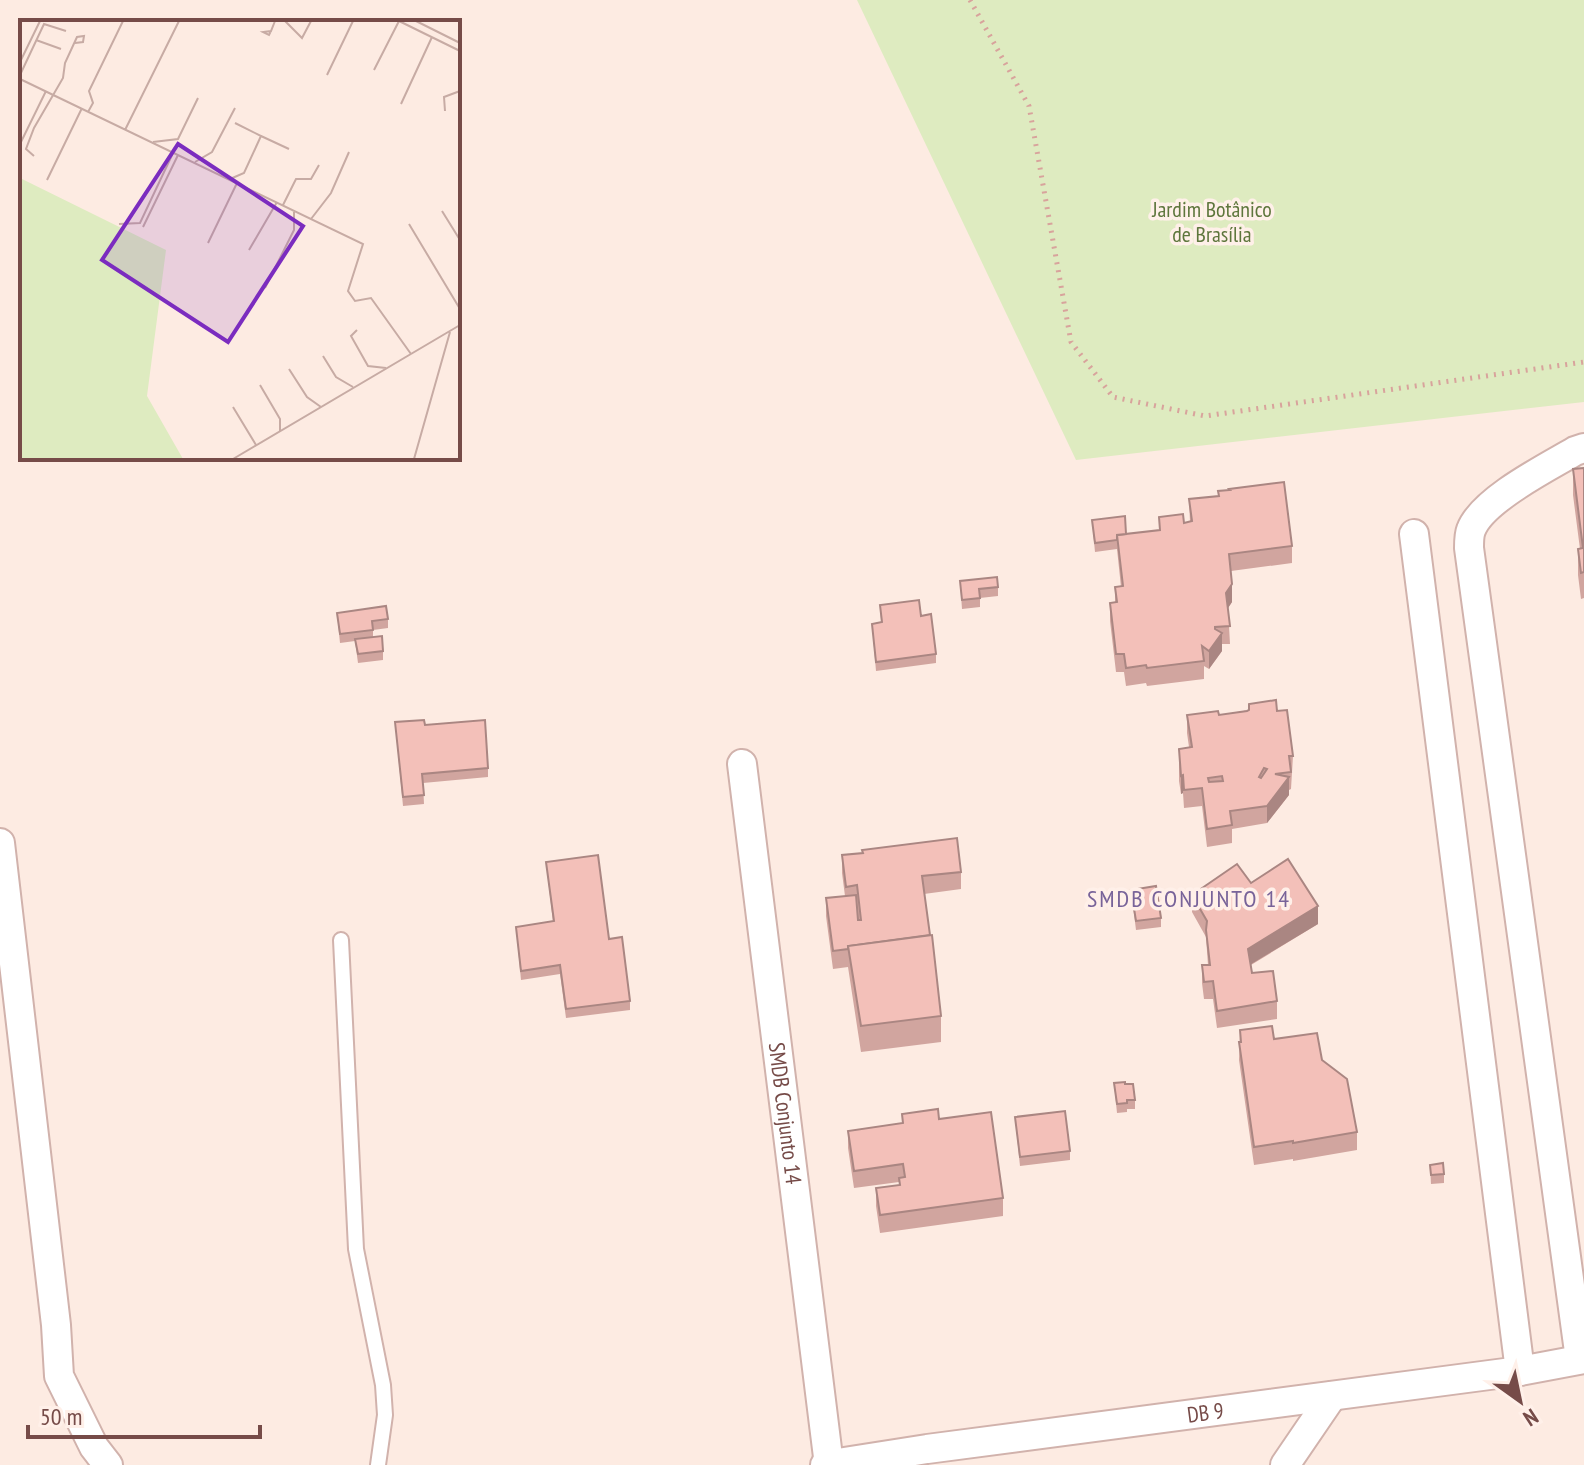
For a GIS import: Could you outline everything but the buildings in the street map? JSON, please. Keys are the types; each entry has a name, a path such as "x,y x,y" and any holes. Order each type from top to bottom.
{"street":[{"path":"1582,1359 1469,548 1471,529 1503,494 1584,448"},
{"path":"1414,534 1520,1371"},
{"name":"SMDB Conjunto 14","path":"742,764 827,1465"},
{"path":"0,843 56,1325 59,1376 94,1447 108,1465"},
{"name":"DB 9","path":"827,1465 920,1457 1520,1371 1582,1359"},
{"path":"1285,1465 1332,1396"}],"lane":[{"path":"341,940 355,1240 383,1385 385,1415 378,1465"}],"path":[{"path":"970,0 1029,106 1071,342 1113,397 1205,416 1584,362"}],"green space":[{"name":"Jardim Botânico de Brasília","path":"857,0 1584,0 1584,402 1076,460"}],"district":[{"name":"SMDB CONJUNTO 14","path":"1189,899"}]}
